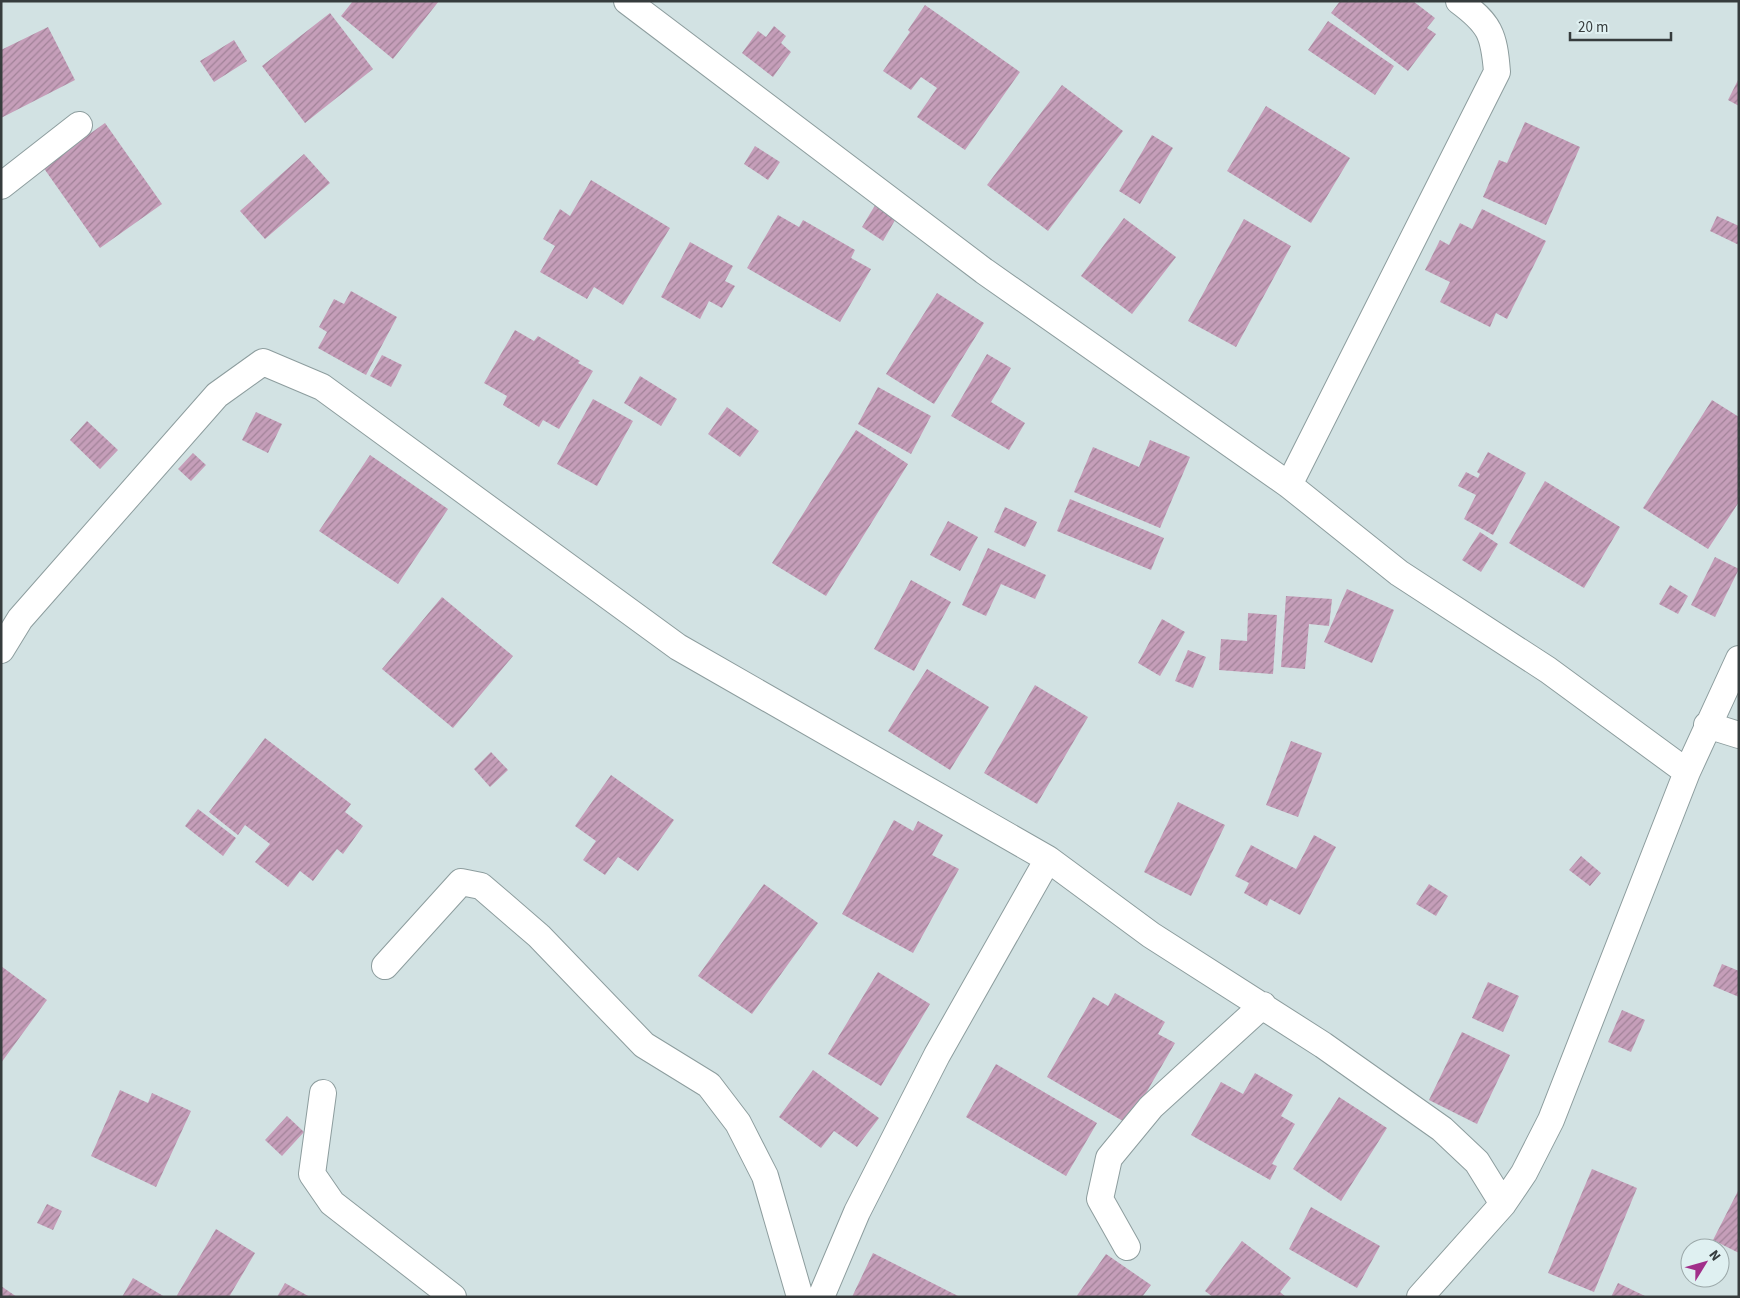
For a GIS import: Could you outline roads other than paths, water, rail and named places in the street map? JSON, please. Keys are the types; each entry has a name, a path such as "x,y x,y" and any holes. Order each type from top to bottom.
{"street":[{"path":"1289,485 1497,72 1495,43 1481,18 1459,1"},
{"path":"642,6 984,271 1289,485 1399,573 1548,670 1687,772"},
{"path":"1,186 78,125"},
{"path":"1,650 20,619 217,395 263,362 322,387 678,646 1048,859 1151,935 1262,1005 1442,1129 1477,1162 1502,1204"},
{"path":"1420,1297 1502,1204 1524,1173 1551,1120 1687,772 1739,659"},
{"path":"1707,725 1739,735"},
{"path":"822,1297 857,1212 937,1055 1048,859"},
{"path":"385,966 461,882 481,886 539,936 644,1045 709,1085 721,1100 738,1124 765,1176 800,1297"},
{"path":"1127,1247 1100,1199 1109,1158 1151,1107 1262,1005"},
{"path":"323,1093 312,1174 332,1203 453,1297"}]}
